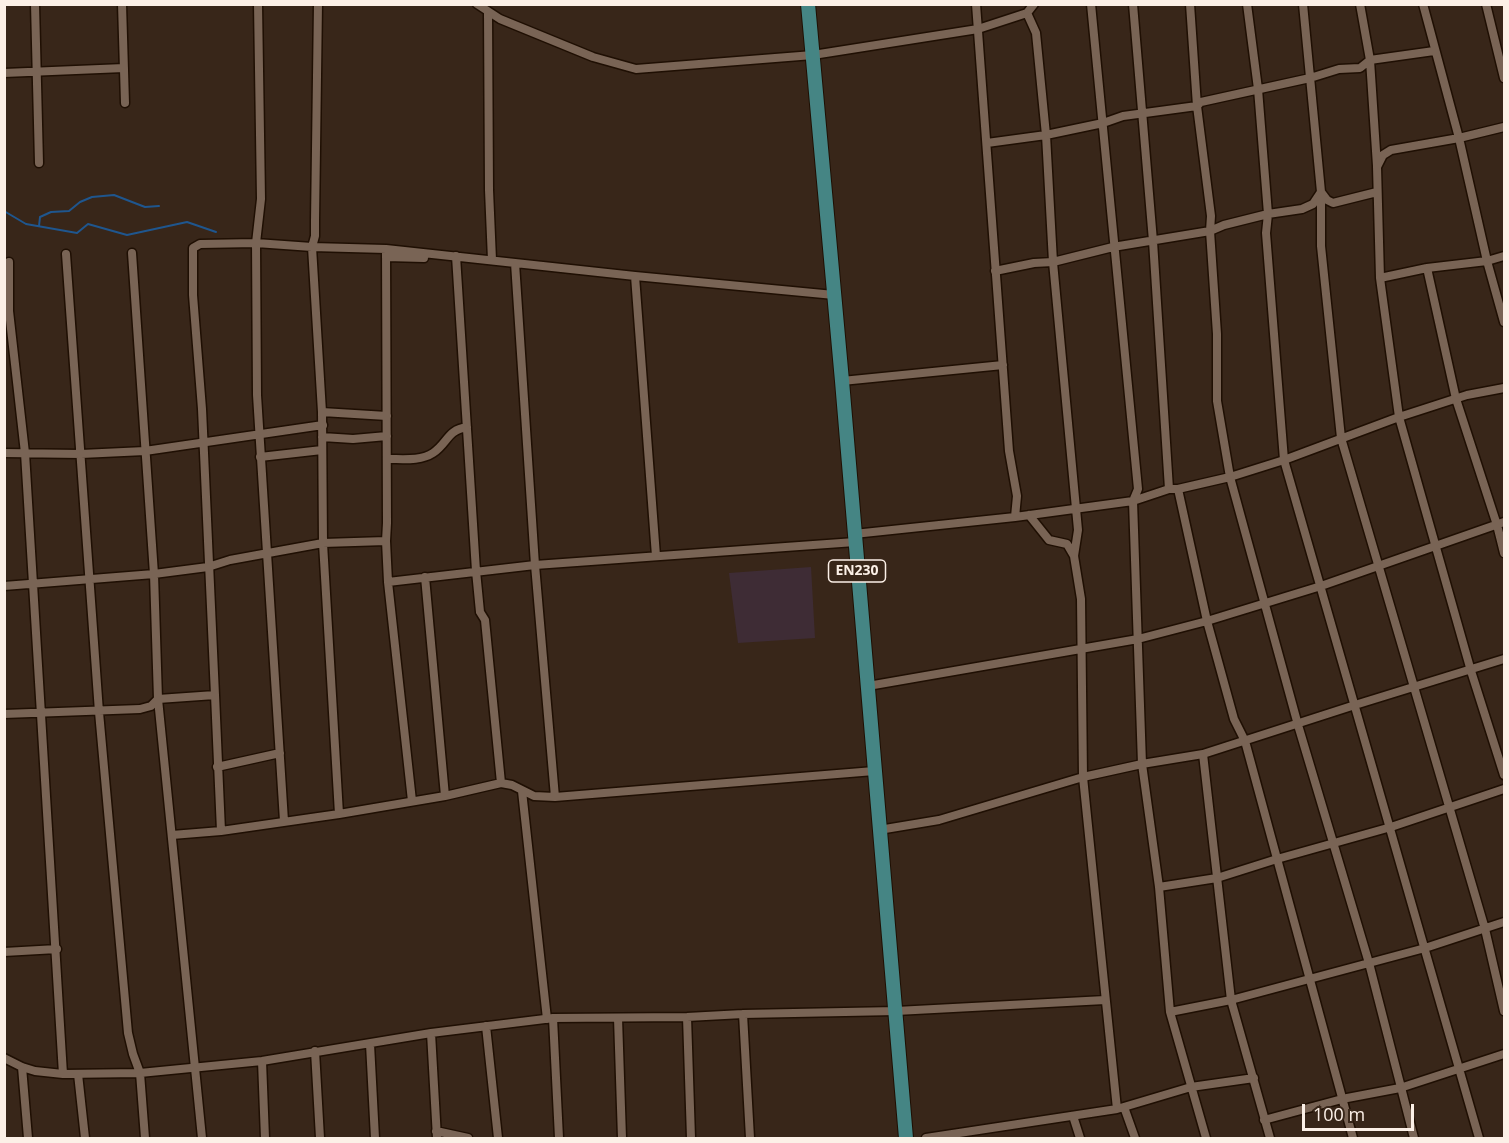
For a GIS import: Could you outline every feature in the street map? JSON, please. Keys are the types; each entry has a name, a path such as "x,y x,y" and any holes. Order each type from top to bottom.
{"main road":[{"name":"EN230","path":"808,4 906,1138"}],"street":[{"path":"35,4 39,163"},
{"path":"122,4 125,103"},
{"path":"258,4 261,199 256,243 255,309 260,457 284,820"},
{"path":"318,4 315,229 312,247 322,412 323,543 339,813"},
{"path":"477,4 488,13 593,57 636,69 813,55 978,29 1027,13 1034,5"},
{"path":"976,4 1009,451 1017,496 1015,517"},
{"path":"1091,4 1138,489 1133,501 1142,764 1159,887 1170,1012 1206,1138"},
{"path":"1133,4 1174,489 1234,719 1245,741 1353,1138"},
{"path":"1190,4 1197,106 1211,216 1217,334 1217,401 1230,477 1298,725 1369,963 1414,1138"},
{"path":"1247,4 1258,89 1268,214 1266,233 1284,459 1479,1138"},
{"path":"1303,4 1321,192 1321,246 1341,438 1485,929 1504,1011"},
{"path":"1360,4 1370,60 1377,167 1380,278 1399,417 1471,671 1504,775"},
{"path":"1423,4 1459,138 1487,261 1504,322"},
{"path":"1486,4 1504,78"},
{"path":"488,13 489,190 492,260"},
{"path":"1027,13 1036,33 1046,135 1053,262 1077,508 1078,530 1074,556 1082,599 1083,777 1105,1000 1120,1108 1135,1138"},
{"path":"987,143 1046,135 1123,116 1197,106 1201,102 1310,78 1339,69 1360,68 1370,60 1434,51"},
{"path":"4,73 124,68"},
{"path":"1377,167 1383,155 1391,150 1459,138 1504,127"},
{"path":"1321,192 1327,200 1333,203 1377,192"},
{"path":"995,271 1034,263 1053,262 1113,247 1210,231 1224,225 1268,214 1302,209 1313,204 1321,192"},
{"path":"221,831 204,443 193,295 193,248 200,244 256,243 492,260 834,295"},
{"path":"132,253 154,574 158,699 202,1138"},
{"path":"386,253 386,541 388,582 412,801"},
{"path":"66,254 99,712 128,1033 140,1073 145,1138"},
{"path":"1380,278 1427,268 1487,261 1504,256"},
{"path":"456,258 476,571 480,612 485,620 501,783"},
{"path":"9,262 9,311 25,453 63,1074"},
{"path":"515,263 535,565 555,797"},
{"path":"1427,268 1456,399 1501,524 1504,553"},
{"path":"635,276 656,556"},
{"path":"842,381 1003,365"},
{"path":"388,582 535,565 854,538 1133,501 1174,489 1230,477 1399,417 1456,399 1504,388"},
{"path":"322,412 387,416"},
{"path":"4,453 81,454 145,451 322,425"},
{"path":"390,459 422,458 434,453 455,429 467,427"},
{"path":"322,437 352,439 387,436"},
{"path":"260,457 322,450"},
{"path":"1029,515 1049,540 1067,544 1074,556"},
{"path":"868,686 1138,639 1207,621 1321,586 1501,524"},
{"path":"4,586 154,574 208,567 230,560 323,543 386,541"},
{"path":"425,577 445,796"},
{"path":"879,830 939,820 1083,777 1203,754 1504,659"},
{"path":"4,714 99,712 151,706 158,699 214,695"},
{"path":"217,767 280,753"},
{"path":"1203,754 1231,1000 1270,1138"},
{"path":"172,836 221,831 445,796 501,783 512,785 534,796 555,797 874,771"},
{"path":"1159,887 1217,878 1391,826 1504,789"},
{"path":"522,791 550,1018 559,1138"},
{"path":"1170,1012 1231,1000 1425,948 1504,922"},
{"path":"4,952 57,949"},
{"path":"4,1058 22,1067 63,1074 140,1073 262,1061 431,1033 550,1018 896,1011 1105,1000"},
{"path":"743,1014 750,1138"},
{"path":"687,1017 691,1138"},
{"path":"618,1018 622,1138"},
{"path":"486,1026 498,1138"},
{"path":"431,1033 436,1135 468,1138"},
{"path":"370,1044 375,1138"},
{"path":"315,1051 320,1138"},
{"path":"1264,1120 1342,1099 1400,1088 1504,1054"},
{"path":"262,1061 265,1138"},
{"path":"22,1067 28,1138"},
{"path":"78,1074 85,1138"},
{"path":"926,1138 1120,1108 1191,1087 1254,1078"},
{"path":"1074,1116 1080,1138"}],"shaded area":[{"path":"811,567 815,638 738,643 729,573"}],"waterway":[{"path":"39,226 40,217 51,212 69,211 80,202 92,197 114,195 145,207 159,206"},
{"path":"4,211 26,224 77,233 88,224 127,235 187,222 216,232"}]}
